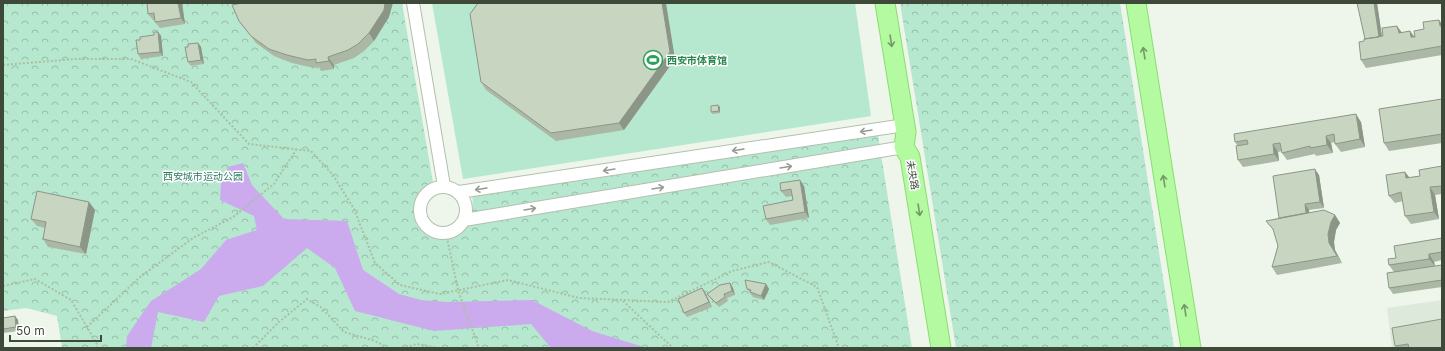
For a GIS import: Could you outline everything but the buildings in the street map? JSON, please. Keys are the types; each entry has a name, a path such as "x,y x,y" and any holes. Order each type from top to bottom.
{"main road":[{"name":"未央路","path":"885,3 905,125 904,148 910,157 941,348"},
{"path":"1136,3 1191,348"}],"street":[{"path":"412,3 444,186"},
{"path":"904,148 464,220 453,231 446,233 432,230 422,219 420,212 420,204 429,191 444,186 458,192 905,125"},
{"path":"458,192 466,206 464,220"}],"path":[{"path":"3,65 76,59 131,59 191,82 249,144 311,151 333,175 354,209 375,263 400,285 440,294 508,280 579,298 668,302 732,271 769,262 817,287 839,348"},
{"path":"87,327 140,277 193,238 233,217 274,184 296,150"},
{"path":"446,233 458,290 479,348"},
{"path":"3,286 35,279 71,300 97,344 97,348"},
{"path":"253,348 279,322 307,299 322,308 344,332 375,340 388,348"},
{"path":"622,300 673,348"},
{"path":"402,348 417,344 438,348"}],"shaded area":[{"path":"243,163 252,185 284,219 347,221 363,270 399,294 421,300 446,302 532,300 592,331 647,348 551,348 531,324 434,331 355,311 335,268 307,248 263,286 219,296 204,322 158,312 151,348 126,348 127,336 151,301 201,269 226,240 257,230 254,216 220,200 221,184 228,167"},
{"path":"1442,300 1442,348 1392,348 1387,308"}],"green space":[{"name":"西安城市运动公园","path":"3,3 402,3 433,182 423,192 418,200 416,205 416,224 425,233 439,238 453,236 460,232 469,221 473,207 471,186 876,123 912,348 62,348 57,316 26,308 3,311"},
{"name":"西安市体育馆","path":"432,3 855,3 871,116 463,179"},
{"path":"900,3 1120,3 1174,348 956,348"}],"place":[{"name":"西安市体育馆","path":"653,60"}]}
